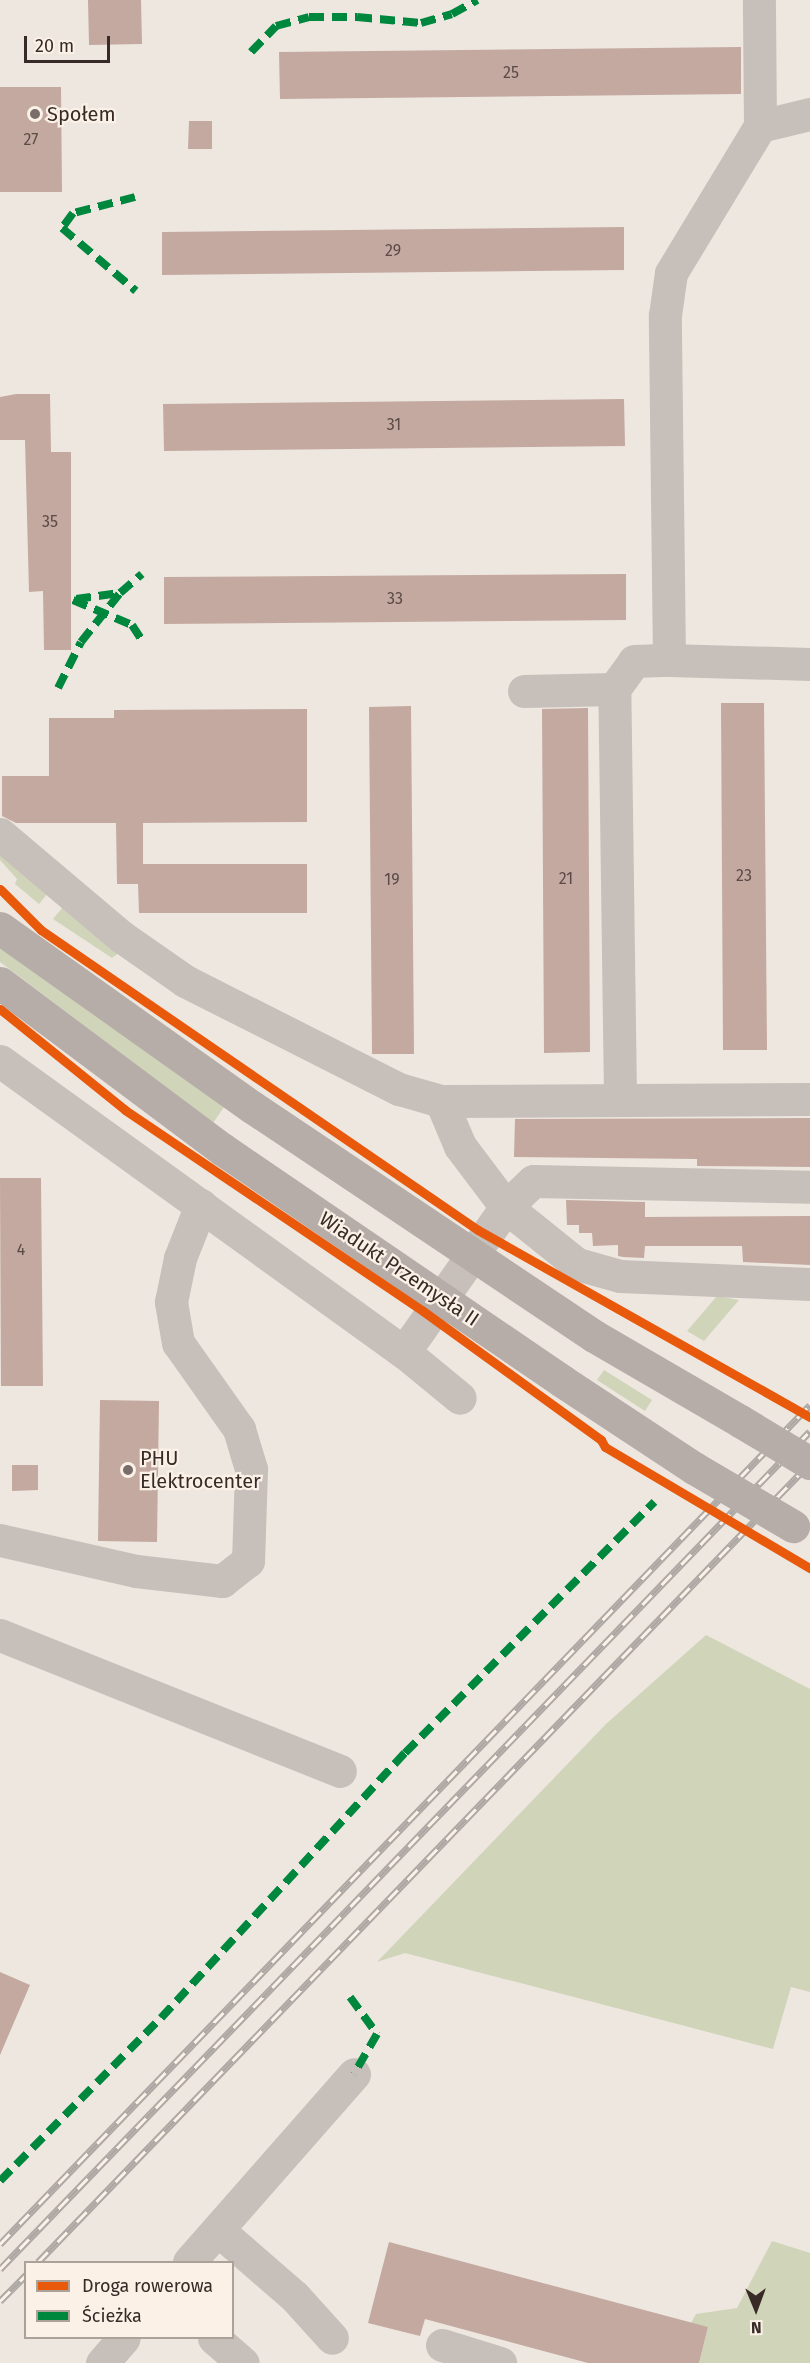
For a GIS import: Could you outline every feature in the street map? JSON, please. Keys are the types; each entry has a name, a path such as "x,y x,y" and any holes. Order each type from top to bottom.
{"main road":[{"path":"0,928 252,1107 594,1336 810,1463"},
{"name":"Wiadukt Przemysła II","path":"0,984 222,1149 562,1381 694,1468 801,1531"}],"lane":[{"path":"669,660 665,315 671,273 760,126 759,0"},
{"path":"760,126 810,114"},
{"path":"620,1097 614,689 634,661 810,664"},
{"path":"525,691 614,689"},
{"path":"0,834 122,937 185,981 399,1089 441,1101 620,1097 810,1099"},
{"path":"0,1061 404,1352 460,1398"},
{"path":"441,1101 460,1146 506,1207 577,1264 599,1273 810,1284"},
{"path":"404,1352 506,1207 533,1181 810,1187"},
{"path":"0,1540 136,1571 222,1581 248,1561 251,1469 239,1430 178,1343 171,1302 180,1258 201,1204"},
{"path":"0,1635 340,1771"},
{"path":"190,2261 354,2074"},
{"path":"218,2230 295,2297 332,2338"},
{"path":"102,2363 122,2339"},
{"path":"216,2339 243,2363"},
{"path":"442,2345 500,2363"}],"green space":[{"path":"0,848 52,888 39,904 15,884 17,879 0,860"},
{"path":"68,901 120,952 112,958 53,919"},
{"path":"0,946 224,1107 213,1123 0,962"},
{"path":"717,1296 739,1300 704,1341 687,1331"},
{"path":"604,1370 652,1400 645,1411 597,1380"},
{"path":"706,1635 810,1689 810,1992 791,1987 773,2049 405,1953 377,1962 606,1724"},
{"path":"772,2241 810,2253 810,2363 699,2363 708,2327 691,2323 696,2314 737,2308"}],"building":[{"path":"88,0 141,0 142,44 89,45"},
{"path":"741,47 741,94 280,99 279,52"},
{"path":"0,87 61,87 62,192 0,192"},
{"path":"189,121 212,121 212,149 188,149"},
{"path":"624,227 624,270 162,275 162,232"},
{"path":"16,394 50,394 51,452 71,452 71,650 44,650 43,591 29,592 25,440 0,440 0,397"},
{"path":"624,399 625,446 164,451 163,404"},
{"path":"626,574 626,620 164,624 164,577"},
{"path":"721,703 764,703 767,1050 723,1050"},
{"path":"411,706 414,1054 372,1054 369,707"},
{"path":"588,708 590,1052 544,1053 542,709"},
{"path":"307,709 307,822 143,823 143,864 307,864 307,913 139,913 138,884 117,884 116,823 16,823 2,816 2,776 49,776 49,718 114,718 114,710"},
{"path":"810,1118 810,1167 697,1166 697,1159 514,1157 515,1119"},
{"path":"0,1178 41,1178 43,1386 1,1386"},
{"path":"566,1200 645,1202 645,1217 810,1216 810,1265 743,1262 742,1246 645,1246 644,1258 618,1256 618,1245 593,1246 592,1233 579,1233 579,1225 567,1225"},
{"path":"100,1400 159,1401 157,1542 98,1541"},
{"path":"12,1465 38,1465 38,1490 12,1491"},
{"path":"0,1972 30,1985 0,2055"},
{"path":"389,2242 708,2327 699,2363 588,2363 425,2319 420,2336 368,2323"}],"railway":[{"path":"0,2244 810,1405"},
{"path":"0,2269 810,1431"},
{"path":"39,2261 810,1463"},
{"path":"0,2301 24,2277"}],"marked path":[{"path":"251,52 276,26 309,17 357,17 421,23 452,14 477,0"},
{"path":"135,197 73,213 62,228 136,291"},
{"path":"76,599 120,593 142,574"},
{"path":"58,688 81,642 120,593"},
{"path":"73,600 132,625 143,642"},
{"path":"0,2181 161,2018 405,1753 654,1502"},
{"path":"350,1997 377,2034 354,2074"}],"cycle path":[{"path":"0,889 41,930 478,1230 810,1417"},
{"path":"0,1009 125,1110 423,1311 601,1440 605,1447 810,1568"}],"place":[{"name":"Społem","path":"35,114"},
{"name":"PHU Elektrocenter","path":"128,1470"}]}
